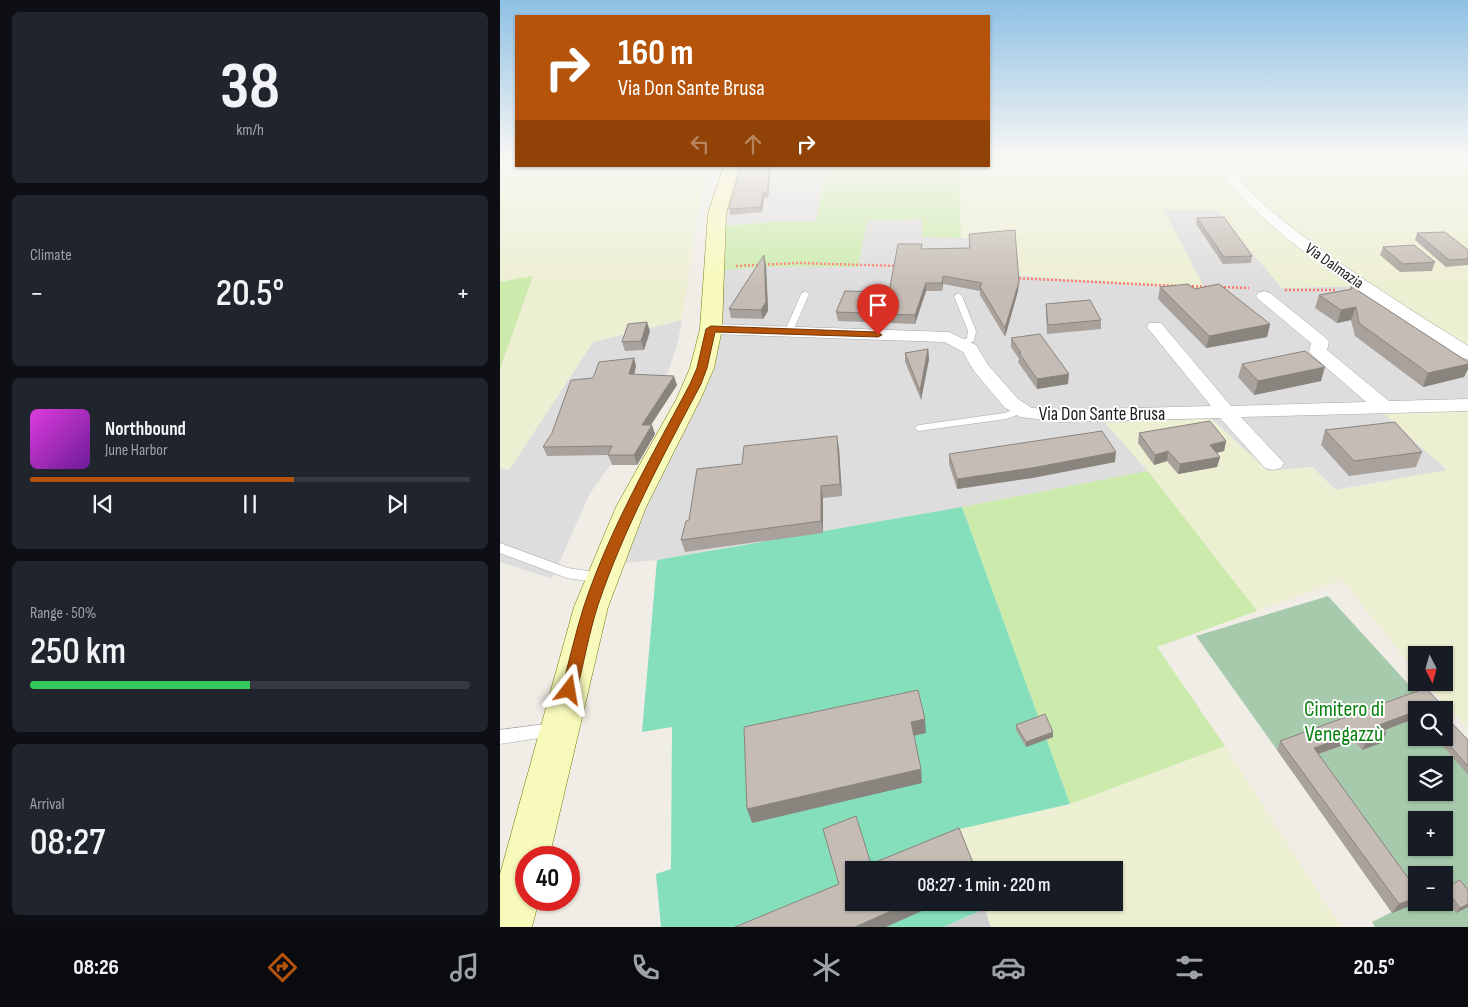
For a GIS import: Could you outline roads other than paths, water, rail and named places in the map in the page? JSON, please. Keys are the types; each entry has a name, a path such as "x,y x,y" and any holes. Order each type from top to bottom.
{"street":[{"path":"530,846 591,607 601,578 631,507 696,384 702,368 711,329 717,214 722,199"},
{"name":"Via Dalmazia","path":"1252,199 1272,218 1337,269 1468,354"},
{"path":"1265,291 1320,342 1318,351 1384,407"},
{"path":"1155,328 1273,463"},
{"path":"711,329 949,337 962,343"},
{"name":"Via Don Sante Brusa","path":"962,343 970,350 980,367 1011,403 1027,413 1060,416 1468,405"},
{"path":"509,927 515,904"}],"lane":[{"path":"789,331 805,294"},
{"path":"958,296 972,331 971,338 962,343"},
{"path":"919,428 1006,416 1022,410"},
{"path":"500,548 567,573 601,578"},
{"path":"500,737 560,729"}],"park label":[{"name":"Cimitero di Venegazzù","path":"1344,720"}]}
